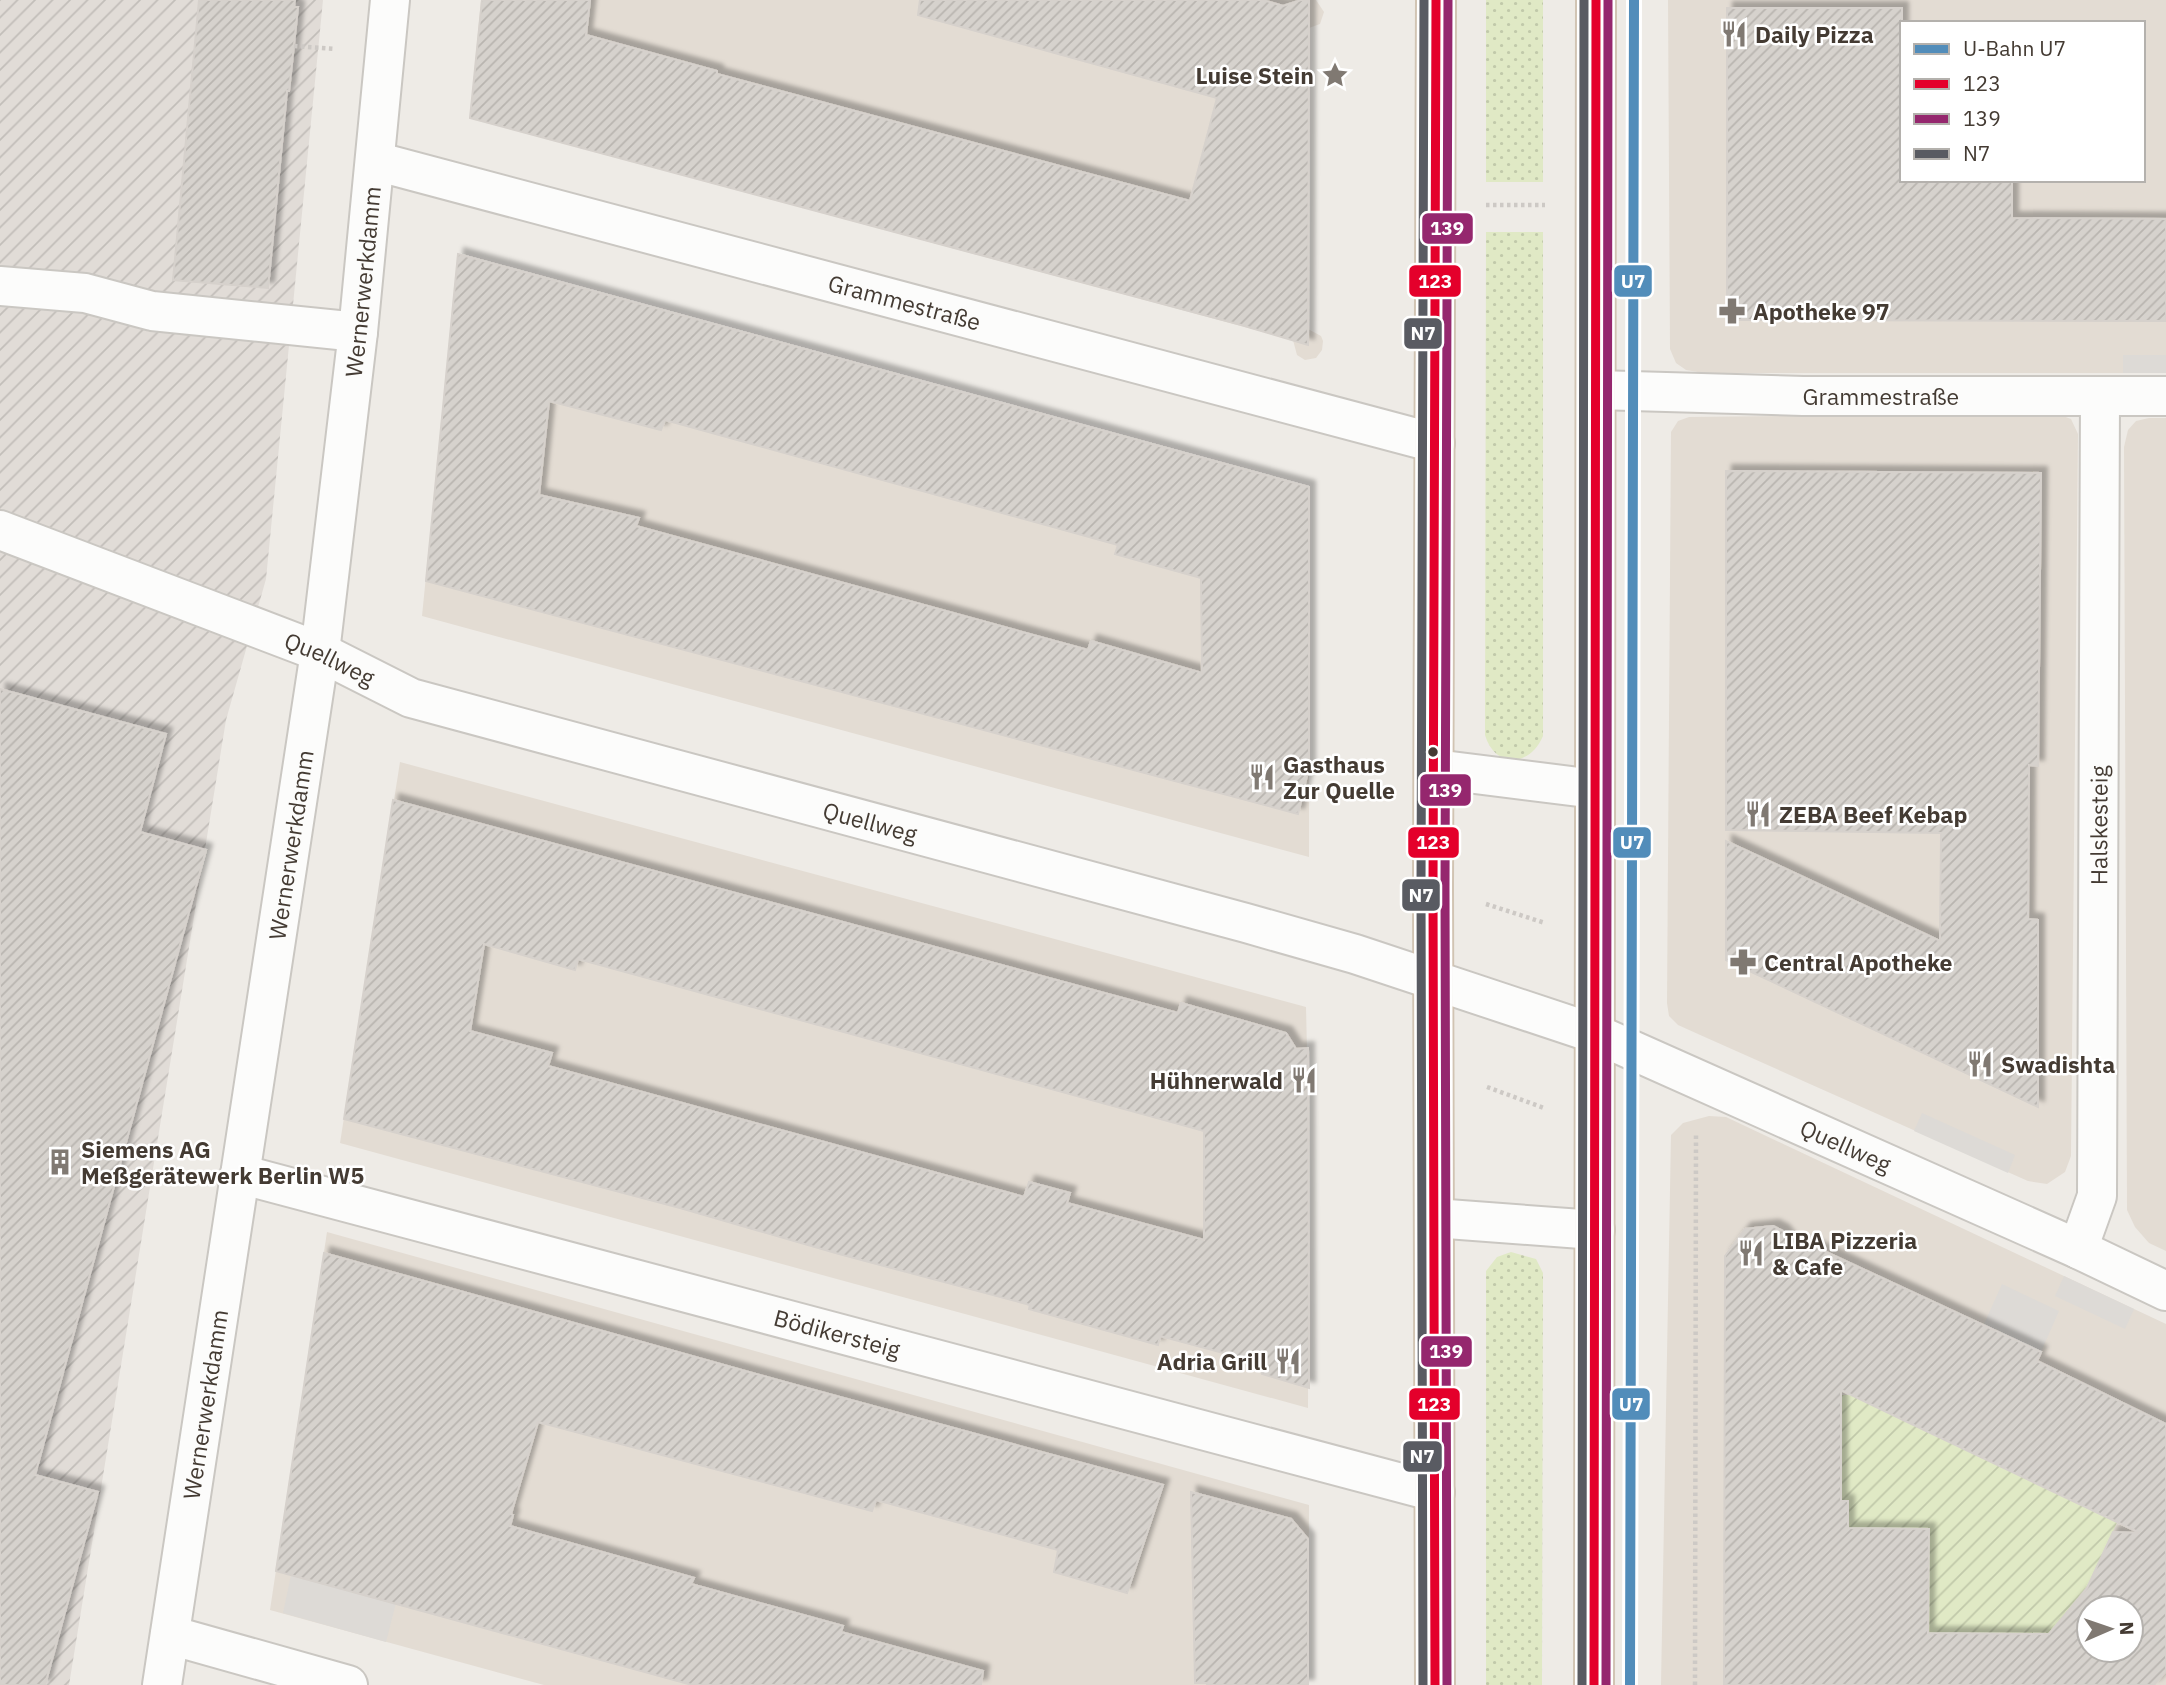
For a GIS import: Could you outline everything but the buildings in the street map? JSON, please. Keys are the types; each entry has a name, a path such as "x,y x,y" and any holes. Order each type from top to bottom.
{"main road":[{"path":"1435,1685 1436,0"},
{"path":"1594,1685 1596,0"}],"street":[{"name":"Wernerwerkdamm","path":"162,1685 320,652 358,332 390,0"},
{"name":"Grammestraße","path":"375,161 1435,443"},
{"path":"0,286 85,293 152,311 358,332"},
{"name":"Grammestraße","path":"1596,390 1803,396 2166,396"},
{"name":"Halskesteig","path":"2078,1249 2097,1196 2100,397"},
{"name":"Quellweg","path":"0,530 320,652 411,698 1246,923 1434,979 1595,1034 2078,1249 2166,1291"},
{"path":"1434,769 1595,789"},
{"name":"Bödikersteig","path":"240,1174 1435,1492"},
{"path":"1434,1218 1595,1230"},
{"path":"170,1635 348,1685"}],"path":[{"path":"295,46 335,49"},
{"path":"1486,205 1545,205"},
{"path":"1486,904 1545,923"},
{"path":"1487,1087 1544,1108"},
{"path":"1695,1685 1696,1130"}],"shaded area":[{"path":"0,0 323,0 266,579 226,720 69,1685 0,1685"},
{"path":"481,0 1316,0 1324,12 1320,24 1309,28 1308,329 1321,336 1322,350 1316,358 1305,360 1297,355 1293,340 470,118"},
{"path":"1668,0 2166,0 2166,373 1704,373 1686,370 1676,363 1670,349"},
{"path":"471,257 1309,487 1309,857 422,616 457,266"},
{"path":"2123,355 2166,355 2166,373 2123,373"},
{"path":"2055,413 2071,419 2078,434 2071,1156 2065,1172 2047,1184 2028,1181 1678,1025 1669,1016 1671,432 1678,421 1689,417"},
{"path":"2166,418 2166,1251 2149,1243 2135,1227 2127,1210 2124,447 2128,430 2136,421"},
{"path":"400,762 1306,1007 1309,1138 1308,1408 340,1143"},
{"path":"1922,1113 2015,1155 2008,1173 1914,1131"},
{"path":"1709,1116 1726,1117 2166,1324 2166,1685 1661,1685 1671,1135 1683,1123"},
{"path":"327,1232 1309,1505 1308,1685 544,1685 270,1610"},
{"path":"2064,1276 2134,1309 2125,1329 2055,1296"},
{"path":"2002,1284 2059,1311 2041,1352 1984,1324"},
{"path":"291,1575 396,1603 386,1642 283,1613"}],"green space":[{"path":"1486,0 1543,0 1543,182 1486,182"},
{"path":"1486,232 1543,232 1543,736 1530,754 1513,760 1496,754 1485,735"},
{"path":"1511,1252 1536,1259 1543,1273 1542,1685 1486,1685 1486,1271 1497,1257"},
{"path":"1841,1395 1869,1395 2121,1514 2087,1588 2082,1594 2075,1594 2075,1603 2043,1642 1830,1633 1848,1576 1848,1502 1841,1501"}],"metro line":[{"name":"U7","path":"1630,1685 1634,0"}],"transit line":[{"name":"N7","path":"1423,1685 1421,887 1424,0"},
{"name":"123","path":"1435,1685 1433,887 1436,0"},
{"name":"139","path":"1447,1685 1445,887 1448,0"},
{"name":"N7","path":"1582,1685 1584,0"},
{"name":"123","path":"1594,1685 1596,0"},
{"name":"139","path":"1606,1685 1608,0"}],"place":[{"name":"Daily Pizza","path":"1734,34"},
{"name":"Luise Stein","path":"1335,75"},
{"name":"Apotheke 97","path":"1732,311"},
{"name":"Gasthaus Zur Quelle","path":"1262,777"},
{"name":"ZEBA Beef Kebap","path":"1758,814"},
{"name":"Central Apotheke","path":"1743,962"},
{"name":"Swadishta","path":"1980,1064"},
{"name":"Hühnerwald","path":"1304,1080"},
{"name":"Siemens AG Meßgerätewerk Berlin W5","path":"60,1162"},
{"name":"LIBA Pizzeria & Cafe","path":"1751,1253"},
{"name":"Adria Grill","path":"1288,1361"}]}
